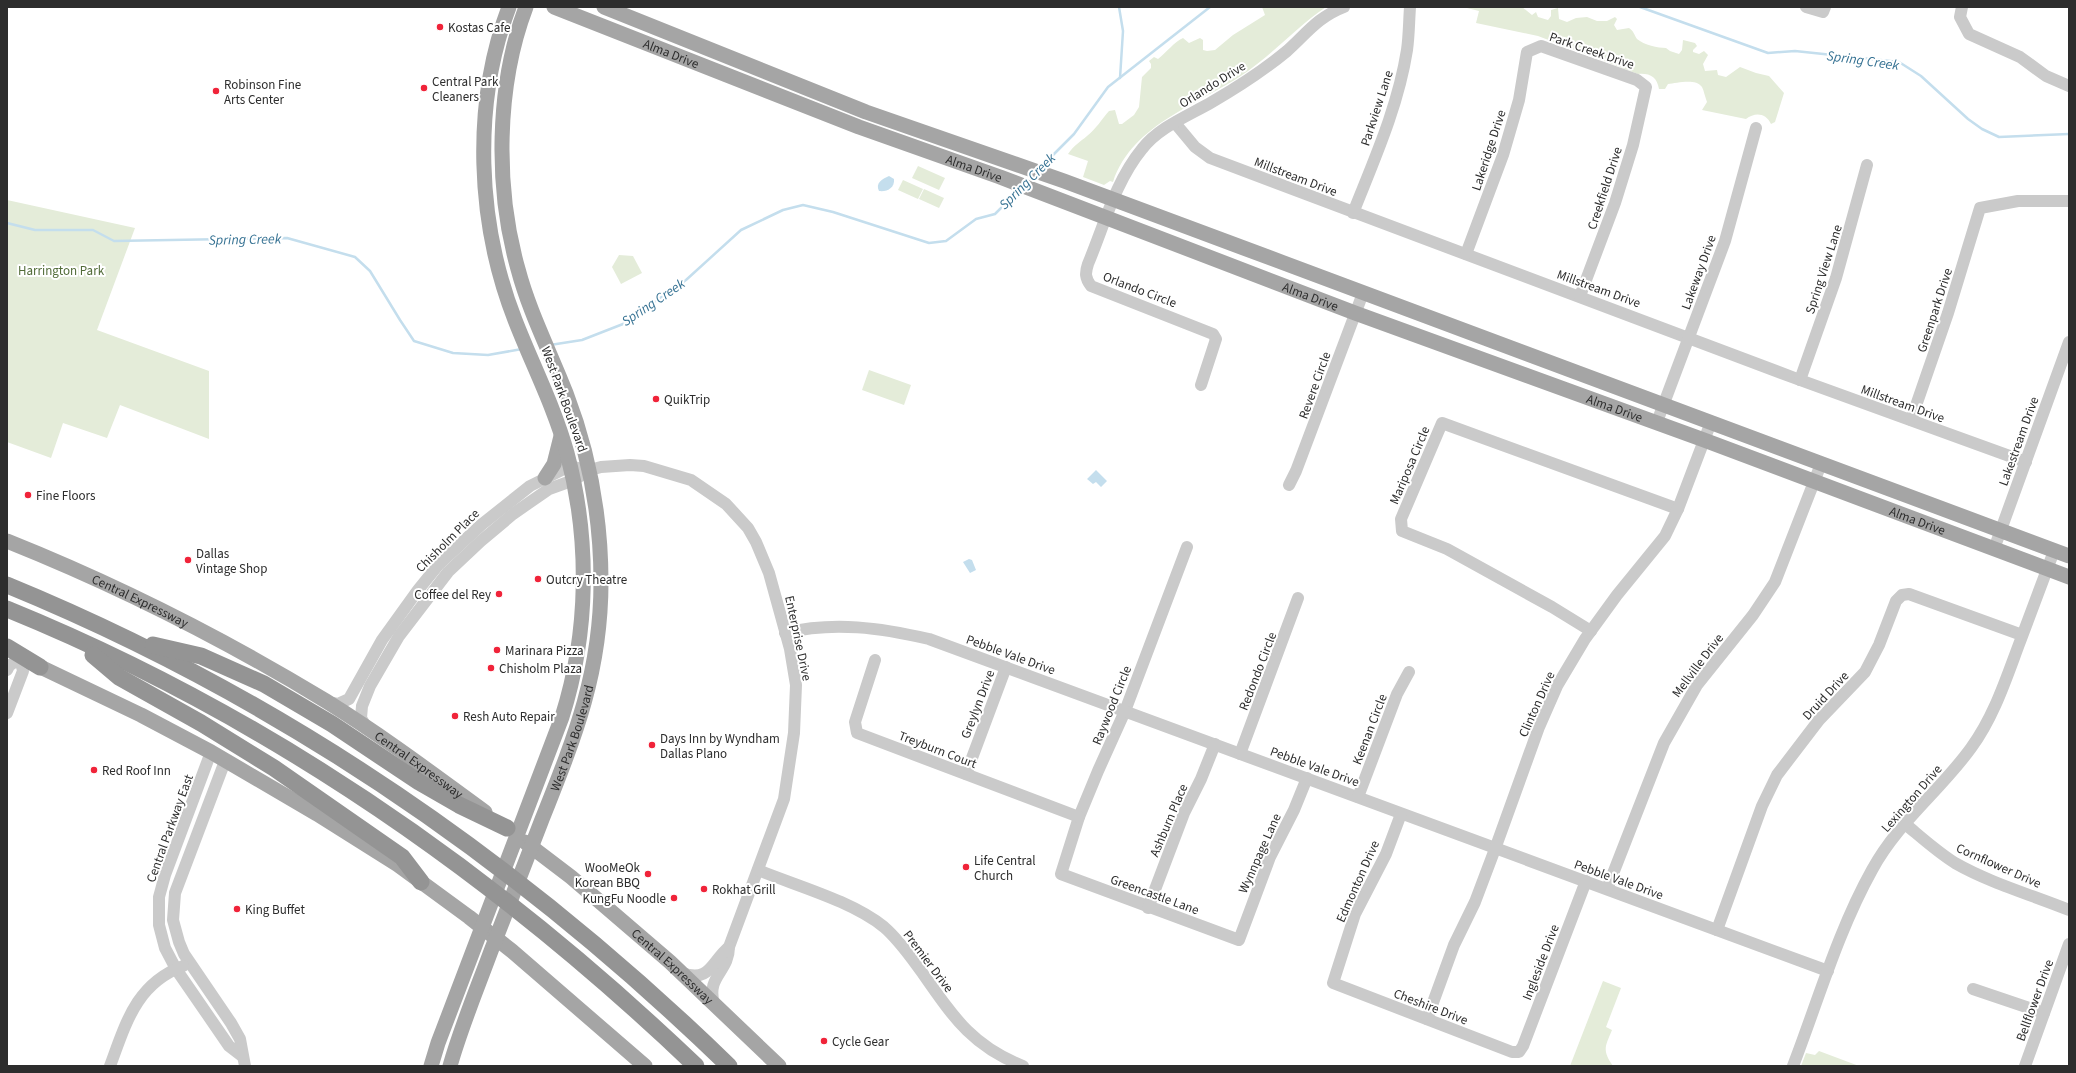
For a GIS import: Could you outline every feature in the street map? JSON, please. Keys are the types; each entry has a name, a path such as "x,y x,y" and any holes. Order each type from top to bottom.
{"highway":[{"path":"7,585 129,640 210,681 292,727 370,776 448,828 527,888 593,941 663,1002 729,1066"},
{"path":"7,609 75,639 162,682 256,732 352,791 438,848 520,910 606,982 696,1066"},
{"path":"75,639 119,677 201,723 268,764 402,857 421,882"},
{"path":"129,640 201,656 264,684 332,724 419,782 459,805 507,828"},
{"path":"11,653 40,667"}],"main road":[{"name":"West Park Boulevard","path":"431,1066 566,703 578,647 582,611 582,537 572,473 561,435 514,319 500,274 487,197 484,160 485,129 494,60 509,7"},
{"name":"West Park Boulevard","path":"450,1066 484,971 579,725 588,694 600,617 601,566 590,470 576,422 518,269 503,183 503,135 509,69 526,7"},
{"name":"Alma Drive","path":"554,7 913,147 1050,195 1355,313 1657,422 2069,577"},
{"name":"Alma Drive","path":"604,7 866,112 1013,163 2069,556"},
{"path":"710,69 716,52"},
{"path":"913,147 918,130"},
{"path":"495,249 513,246"},
{"path":"545,478 554,464 561,435"},
{"name":"Central Expressway","path":"7,541 143,601 205,633 326,702 366,727 507,828 610,910 682,973 779,1066"},
{"path":"40,667 141,715 211,752 317,814 421,882 512,951 645,1066"}],"street":[{"name":"Orlando Drive","path":"1113,200 1128,168 1142,148 1157,134 1252,76 1287,50 1315,23 1331,12 1344,7"},
{"name":"Parkview Lane","path":"1354,213 1389,119 1400,84 1407,49 1410,7"},
{"path":"1806,7 1823,12 1825,7"},
{"path":"1962,7 1960,17 1969,34 2014,54 2046,76 2069,86"},
{"name":"Park Creek Drive","path":"1527,52 1540,46 1637,80 1646,87"},
{"name":"Lakeridge Drive","path":"1466,254 1503,155 1519,100 1527,52"},
{"name":"Creekfield Drive","path":"1580,296 1615,203 1633,145 1646,87"},
{"name":"Millstream Drive","path":"1175,123 1195,147 1210,158 1800,380 2026,462"},
{"name":"Lakeway Drive","path":"1657,422 1725,240 1756,128"},
{"name":"Spring View Lane","path":"1800,380 1836,278 1867,165"},
{"name":"Orlando Circle","path":"1113,200 1087,268 1086,280 1091,286 1213,334 1216,339 1215,346 1201,385"},
{"name":"Greenpark Drive","path":"1911,420 1948,313 1980,208 2018,201 2069,201"},
{"name":"Revere Circle","path":"1288,485 1296,471 1363,293"},
{"name":"Lakestream Drive","path":"1994,548 2069,342"},
{"name":"Clinton Drive","path":"1427,1019 1454,945 1474,902 1495,849 1551,698 1591,631 1617,595 1664,536 1678,509 1711,422"},
{"name":"Mariposa Circle","path":"1591,631 1552,607 1447,549 1402,531 1401,519 1442,423 1678,509"},
{"name":"Mellville Drive","path":"1607,889 1664,742 1697,685 1753,615 1775,582 1822,464"},
{"name":"Enterprise Drive","path":"572,473 630,465 664,471 691,480 726,504 748,528 764,559 794,668 796,685 792,758 784,799 758,870 729,947 709,970 699,976 691,976 682,973"},
{"name":"Chisholm Place","path":"326,702 338,704 349,700 367,665 505,504 545,478 572,473"},
{"name":"Chisholm Place","path":"478,536 572,473"},
{"name":"Raywood Circle","path":"1061,874 1079,817 1125,711 1187,547"},
{"name":"Lexington Drive","path":"1793,1066 1828,971 1856,901 1872,868 1904,823 1954,770 1972,747 1997,702 2054,551"},
{"name":"Druid Drive","path":"1716,930 1762,806 1777,775 1819,720 1865,672 1879,645 1896,601 1902,595 1909,594 2022,635"},
{"name":"Redondo Circle","path":"1240,754 1298,598"},
{"name":"Pebble Vale Drive","path":"785,633 828,626 886,630 929,639 1828,971"},
{"name":"Chisholm Place","path":"366,727 362,718 362,706 394,633"},
{"path":"7,670 11,653"},
{"path":"7,714 23,671 11,653"},
{"name":"Treyburn Court","path":"875,660 855,722 857,733 1079,817"},
{"name":"Greylyn Drive","path":"966,774 1006,667"},
{"name":"Keenan Circle","path":"1358,797 1397,694 1409,672"},
{"name":"Ashburn Place","path":"1148,908 1184,813 1201,779 1215,744"},
{"name":"Central Parkway East","path":"211,752 172,856 161,890 159,925 165,948 176,969 229,1046 244,1061"},
{"name":"Central Parkway East","path":"225,761 175,893 173,920 179,942 190,964 231,1023 240,1039 244,1061"},
{"name":"Wynnpage Lane","path":"1239,940 1270,857 1294,810 1307,778"},
{"name":"Edmonton Drive","path":"1333,983 1355,914 1386,854 1401,814"},
{"name":"Cornflower Drive","path":"1904,823 1931,847 1956,863 1981,875 2069,910"},
{"path":"172,856 186,861"},
{"name":"Premier Drive","path":"758,870 855,909 884,927 906,951 947,1008 971,1036 996,1054 1023,1066"},
{"name":"Greencastle Lane","path":"1061,874 1148,908 1239,940"},
{"name":"Ingleside Drive","path":"1519,1052 1523,1046 1586,881"},
{"path":"161,890 175,893"},
{"name":"Bellflower Drive","path":"2025,1066 2069,944"},
{"name":"Enterprise Drive","path":"714,1004 712,985 724,966 729,954 729,947"},
{"path":"110,1066 134,1007 147,989 159,978 176,969 190,964"},
{"name":"Cheshire Drive","path":"1333,983 1512,1052 1519,1052"},
{"path":"1973,989 2044,1013"}],"green space":[{"path":"1262,7 1326,7 1248,71 1230,83 1171,116 1152,129 1136,144 1123,161 1113,182 1110,181 1104,185 1083,177 1088,161 1068,154 1093,130 1109,111 1115,110 1119,124 1122,124 1134,115 1139,107 1142,77 1151,68 1149,61 1154,57 1158,59 1183,38 1189,43 1200,38 1203,40 1203,50 1215,50 1233,35 1265,15"},
{"path":"1463,7 1522,7 1532,15 1536,12 1538,17 1548,20 1551,16 1551,10 1558,8 1559,19 1567,22 1576,18 1587,17 1597,21 1607,21 1615,17 1617,19 1614,25 1617,30 1629,28 1637,39 1643,43 1655,47 1666,48 1679,54 1682,50 1683,40 1695,43 1697,46 1693,52 1699,54 1704,51 1708,55 1703,64 1705,71 1717,70 1718,75 1726,77 1740,67 1769,76 1784,93 1775,122 1771,124 1769,120 1760,115 1753,115 1746,119 1702,110 1707,102 1702,87 1699,84 1686,82 1668,84 1665,89 1659,89 1657,81 1649,75 1638,74 1538,36 1476,23 1479,11"},
{"path":"918,166 945,178 939,190 912,178"},
{"path":"903,180 923,189 918,199 898,190"},
{"path":"924,189 944,198 939,208 919,199"},
{"name":"Harrington Park","path":"7,200 135,228 97,330 209,371 209,439 120,405 107,438 63,423 51,458 7,442"},
{"path":"619,255 633,256 642,273 621,284 612,267"},
{"path":"869,370 911,385 904,405 862,390"},
{"path":"1603,981 1621,988 1606,1027 1612,1030 1606,1045 1606,1052 1613,1066 1570,1066"},
{"path":"1819,1051 1859,1066 1801,1066 1806,1053 1815,1055"}],"water":[{"path":"889,176 894,179 892,187 885,191 879,191 879,184 882,180"},
{"path":"1096,470 1107,481 1101,487 1096,482 1093,484 1087,479"},
{"path":"969,559 972,560 976,570 970,573 963,562"}],"waterway":[{"path":"1119,7 1123,31 1120,78"},
{"name":"Spring Creek","path":"1040,168 1074,134 1108,87 1210,7"},
{"name":"Spring Creek","path":"1640,7 1768,53 1795,51 1899,62 1921,76 1968,119 1982,129 1999,137 2069,134"},
{"name":"Spring Creek","path":"550,345 582,340 623,324 686,280 741,230 783,210 803,205 833,212 929,243 946,241 976,219 995,214 1019,190"},
{"name":"Spring Creek","path":"7,223 35,230 93,230 114,241 287,238 355,257 370,271 414,341 453,353 488,355 522,349"}],"place":[{"name":"Kostas Cafe","path":"440,27"},
{"name":"Central Park Cleaners","path":"424,88"},
{"name":"Robinson Fine Arts Center","path":"216,91"},
{"name":"QuikTrip","path":"656,399"},
{"name":"Fine Floors","path":"28,495"},
{"name":"Dallas Vintage Shop","path":"188,560"},
{"name":"Outcry Theatre","path":"538,579"},
{"name":"Coffee del Rey","path":"499,594"},
{"name":"Marinara Pizza","path":"497,650"},
{"name":"Chisholm Plaza","path":"491,668"},
{"name":"Resh Auto Repair","path":"455,716"},
{"name":"Days Inn by Wyndham Dallas Plano","path":"652,745"},
{"name":"Red Roof Inn","path":"94,770"},
{"name":"Life Central Church","path":"966,867"},
{"name":"WooMeOk Korean BBQ","path":"648,874"},
{"name":"Rokhat Grill","path":"704,889"},
{"name":"KungFu Noodle","path":"674,898"},
{"name":"King Buffet","path":"237,909"},
{"name":"Cycle Gear","path":"824,1041"}]}
